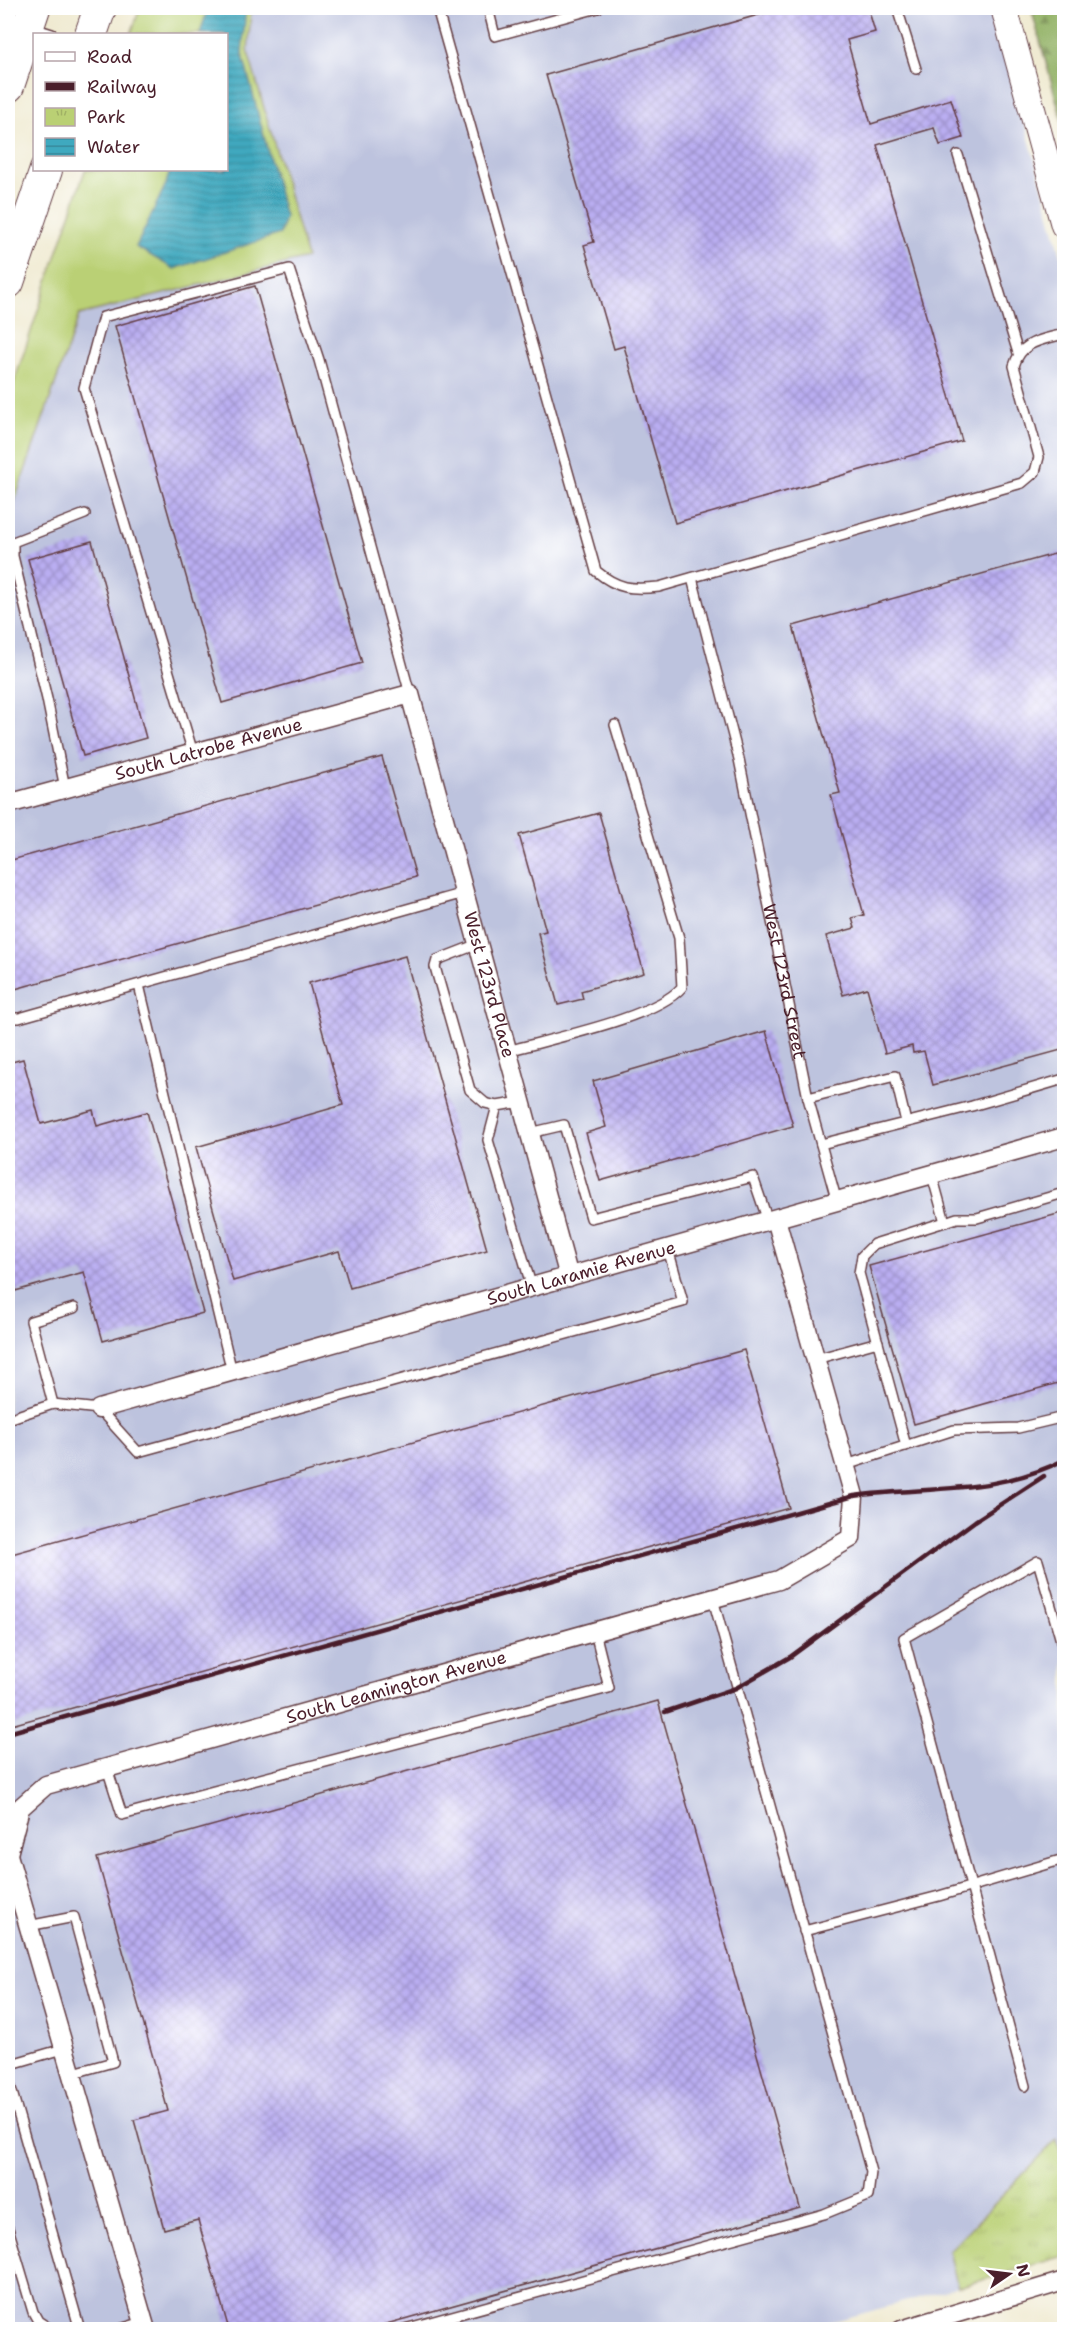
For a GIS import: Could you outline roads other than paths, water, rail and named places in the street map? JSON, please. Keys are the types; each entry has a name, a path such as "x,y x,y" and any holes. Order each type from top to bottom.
{"highway":[{"path":"91,33 100,8"},
{"path":"8,87 33,34"},
{"path":"8,282 46,171"}],"street":[{"path":"1004,8 1065,225"},
{"name":"South Latrobe Avenue","path":"8,804 410,694"},
{"name":"West 123rd Place","path":"410,694 569,1277"},
{"name":"South Laramie Avenue","path":"99,1409 1065,1137"},
{"path":"772,1220 816,1359 846,1465"},
{"name":"South Leamington Avenue","path":"8,1855 20,1808 46,1785 779,1580 851,1538 854,1496 846,1465"},
{"path":"8,1855 145,2326"},
{"path":"901,2330 1065,2281"}],"lane":[{"path":"437,8 596,571 612,584 636,590 659,587 1022,483 1035,472 1039,457 1014,366 1018,353 958,155"},
{"path":"488,8 495,36 598,8"},
{"path":"897,8 916,69"},
{"path":"193,753 84,388 103,317 289,269 319,360 410,694"},
{"path":"1018,353 1027,346 1065,334"},
{"path":"65,788 47,699 13,556 13,542 84,514"},
{"name":"West 123rd Street","path":"692,578 739,759 808,1098 837,1202"},
{"path":"508,1051 644,1012 675,995 682,987 679,938 615,725"},
{"path":"8,1018 19,1018 464,893"},
{"path":"478,944 437,960 435,967 470,1090 485,1103 497,1106 521,1102"},
{"path":"139,985 232,1372"},
{"path":"808,1098 896,1076 906,1122"},
{"path":"821,1144 1065,1079"},
{"path":"497,1106 488,1140 532,1288"},
{"path":"530,1133 564,1125 591,1218 753,1177 772,1220"},
{"path":"932,1175 945,1222"},
{"path":"906,1446 859,1273 862,1256 874,1244 957,1218 976,1218 1065,1193"},
{"path":"8,1419 53,1404 99,1409 138,1452 683,1302 668,1249"},
{"path":"53,1404 31,1321 74,1308"},
{"path":"816,1359 878,1342"},
{"path":"846,1465 954,1430 1018,1428 1065,1417"},
{"path":"1025,2086 973,1886 904,1638 1038,1561 1065,1651"},
{"path":"401,2330 824,2214 868,2196 871,2172 713,1599"},
{"path":"107,1768 122,1815 609,1688 595,1632"},
{"path":"804,1931 1065,1859"},
{"path":"28,1926 74,1917 113,2062 70,2074"},
{"path":"8,2065 63,2049"},
{"path":"8,2078 80,2330"},
{"path":"8,2228 33,2312 38,2320 52,2329"},
{"path":"117,2330 145,2326"}],"water":[{"path":"208,8 246,8 242,52 285,217 280,234 174,269 136,247 166,184 170,171 228,171 228,33 200,33"}],"railway":[{"path":"8,1733 854,1496 987,1484 1038,1471 1064,1460"},
{"path":"665,1712 736,1688 790,1657 975,1521 1044,1476"}]}
